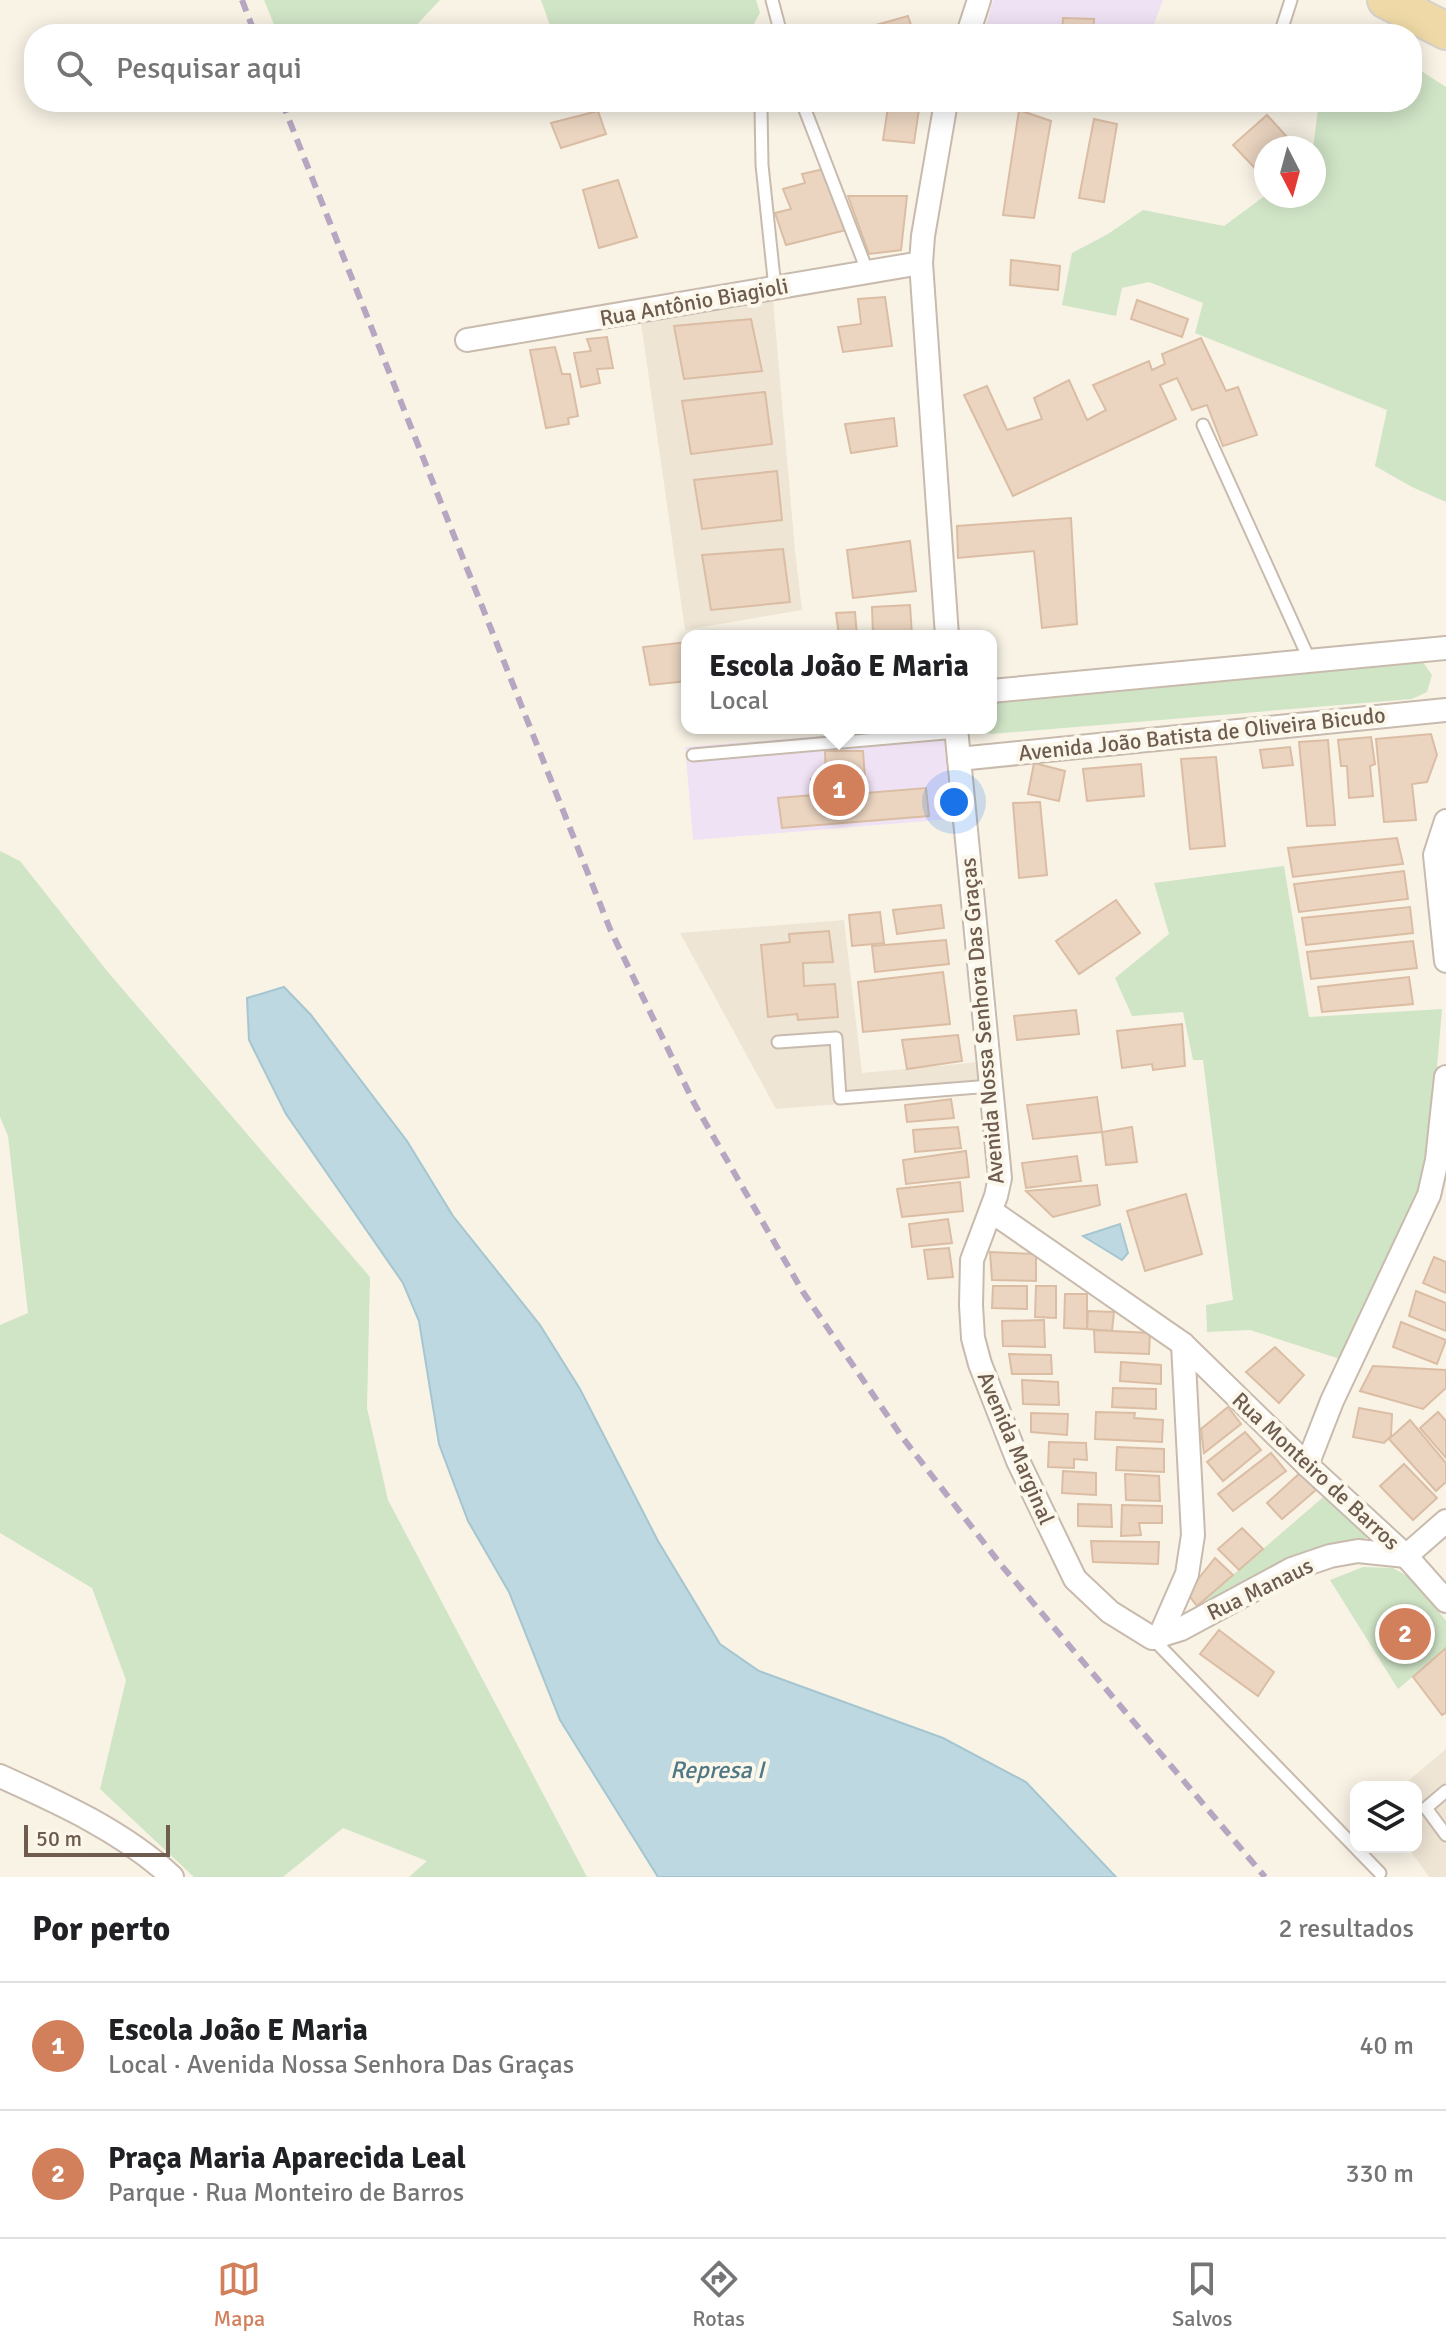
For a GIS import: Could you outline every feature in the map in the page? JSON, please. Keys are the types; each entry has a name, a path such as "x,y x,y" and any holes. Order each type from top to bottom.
{"main road":[{"path":"1386,0 1446,31"}],"street":[{"path":"971,24 979,0"},
{"path":"944,112 921,263 947,630"},
{"name":"Rua Antônio Biagioli","path":"467,340 921,263"},
{"path":"997,690 1446,648"},
{"name":"Avenida João Batista de Oliveira Bicudo","path":"959,759 1446,710"},
{"name":"Avenida Nossa Senhora Das Graças","path":"956,734 1000,1178 991,1211 1183,1344"},
{"path":"1446,821 1435,855 1442,884 1446,961"},
{"path":"1307,1465 1332,1401 1438,1199 1437,1160 1446,1077"},
{"name":"Avenida Marginal","path":"991,1211 972,1260 973,1338 980,1364 1018,1461 1075,1579 1110,1612 1156,1638"},
{"path":"1156,1638 1187,1574 1192,1546 1183,1344"},
{"name":"Rua Monteiro de Barros","path":"1183,1344 1406,1556 1446,1601"},
{"path":"1406,1556 1446,1521"},
{"name":"Rua Manaus","path":"1156,1638 1310,1562 1358,1551 1406,1556"},
{"path":"0,1776 95,1822 157,1863 172,1877"}],"lane":[{"path":"772,0 778,24"},
{"path":"1283,24 1291,0"},
{"path":"761,112 762,165 775,288"},
{"path":"806,112 868,273"},
{"path":"1203,425 1310,661"},
{"path":"693,755 914,734"},
{"path":"778,1042 836,1038 840,1098 991,1086"},
{"path":"1156,1638 1380,1873"},
{"path":"1446,1791 1426,1808 1446,1835"}],"shaded area":[{"path":"993,0 1163,0 1154,24 987,24"},
{"path":"773,300 802,610 685,630 641,323"},
{"path":"844,734 944,734 951,819 693,840 685,747"},
{"path":"844,920 862,1073 979,1062 981,1093 776,1109 680,933"},
{"path":"1446,1749 1446,1877 1429,1877 1412,1853 1422,1853 1422,1781 1408,1781"}],"green space":[{"path":"264,0 440,0 417,24 274,24"},
{"path":"541,0 756,0 760,13 754,24 549,24"},
{"path":"1422,71 1446,87 1446,502 1375,466 1387,410 1195,333 1203,303 1149,282 1122,288 1116,316 1062,305 1072,253 1143,210 1224,226 1254,204 1254,208 1326,208 1326,136 1315,136 1318,112 1422,112"},
{"path":"1409,659 1423,662 1432,675 1427,692 1412,699 997,734 997,698"},
{"path":"0,851 20,861 107,971 370,1277 367,1408 388,1500 587,1877 409,1877 427,1861 343,1828 283,1877 194,1877 100,1789 126,1680 92,1588 0,1533 0,1325 28,1313 8,1136 0,1117"},
{"path":"1284,866 1309,1017 1442,1009 1429,1161 1424,1181 1340,1359 1250,1330 1207,1332 1206,1305 1233,1300 1203,1060 1193,1060 1183,1012 1132,1016 1115,978 1169,934 1154,883"},
{"path":"1328,1493 1373,1536 1305,1556 1192,1610"},
{"path":"1363,1567 1393,1568 1414,1580 1446,1621 1446,1648 1398,1689 1330,1580"}],"water":[{"name":"Represa I","path":"284,987 311,1015 407,1141 453,1216 540,1325 580,1389 658,1541 720,1644 759,1671 943,1738 1026,1782 1116,1877 658,1877 560,1720 509,1592 468,1521 439,1444 419,1321 403,1283 286,1114 249,1040 247,998"},
{"path":"1120,1224 1128,1253 1122,1260 1083,1236"}],"building":[{"path":"908,16 911,24 880,24"},
{"path":"1063,18 1094,19 1094,24 1063,24"},
{"path":"598,112 606,134 561,148 551,123"},
{"path":"887,112 919,112 914,143 883,140"},
{"path":"1019,112 1051,121 1034,218 1003,215"},
{"path":"1267,115 1286,136 1254,136 1254,167 1233,145"},
{"path":"1094,119 1117,124 1104,202 1079,198"},
{"path":"824,169 846,230 786,245 775,213 791,209 783,189 805,183 802,174"},
{"path":"618,180 637,237 599,248 583,190"},
{"path":"848,196 907,196 901,250 869,254"},
{"path":"1011,260 1060,266 1058,290 1010,285"},
{"path":"885,297 892,346 843,352 838,327 861,324 858,299"},
{"path":"1137,300 1188,319 1182,337 1131,319"},
{"path":"751,319 762,371 684,379 674,326"},
{"path":"607,337 613,368 597,369 600,383 581,387 574,353 591,351 587,339"},
{"path":"1201,338 1226,391 1238,387 1257,435 1223,446 1207,405 1192,410 1177,378 1160,385 1176,419 1013,496 964,395 987,386 1007,430 1042,419 1034,398 1069,380 1087,420 1106,410 1093,385 1149,361 1152,370 1165,364 1162,354"},
{"path":"555,347 562,374 570,374 578,416 568,418 569,424 546,428 530,350"},
{"path":"765,392 772,444 691,454 682,401"},
{"path":"894,418 897,446 851,453 845,424"},
{"path":"777,471 782,520 702,529 694,480"},
{"path":"1071,518 1077,624 1042,628 1034,551 958,558 957,526"},
{"path":"910,541 916,591 853,598 847,550"},
{"path":"783,549 790,602 711,610 702,555"},
{"path":"910,605 912,630 873,630 872,607"},
{"path":"855,612 856,630 838,630 836,613"},
{"path":"681,643 681,682 650,685 643,647"},
{"path":"1431,734 1437,755 1427,782 1412,784 1416,820 1384,822 1376,739"},
{"path":"1371,737 1375,764 1370,766 1373,796 1349,798 1347,766 1341,766 1338,740"},
{"path":"1328,740 1335,825 1307,826 1299,742"},
{"path":"1290,747 1293,765 1263,768 1260,750"},
{"path":"825,751 863,751 866,793 926,788 929,816 782,828 778,798 814,795 811,779 826,779"},
{"path":"1216,757 1225,846 1190,849 1181,759"},
{"path":"1034,763 1065,771 1059,801 1028,794"},
{"path":"1141,764 1144,796 1087,801 1083,769"},
{"path":"1040,802 1047,875 1019,878 1013,803"},
{"path":"1397,838 1403,864 1293,877 1288,848"},
{"path":"1404,871 1408,899 1299,912 1294,884"},
{"path":"1116,900 1140,933 1079,974 1056,941"},
{"path":"941,905 944,928 897,934 893,910"},
{"path":"1410,907 1413,933 1306,945 1302,918"},
{"path":"880,912 884,943 852,946 849,915"},
{"path":"829,931 833,962 803,963 804,986 835,984 838,1017 798,1020 797,1014 768,1017 761,945 790,942 789,934"},
{"path":"946,940 949,964 875,972 872,946"},
{"path":"1413,941 1417,968 1311,979 1307,952"},
{"path":"943,972 950,1024 863,1032 858,982"},
{"path":"1409,977 1413,1004 1322,1012 1318,987"},
{"path":"1076,1010 1079,1034 1017,1040 1014,1016"},
{"path":"1182,1024 1185,1066 1153,1070 1152,1064 1122,1068 1117,1031"},
{"path":"958,1035 962,1061 907,1069 902,1040"},
{"path":"1097,1097 1102,1132 1033,1139 1027,1105"},
{"path":"951,1099 954,1118 907,1122 905,1105"},
{"path":"958,1127 961,1148 915,1152 913,1130"},
{"path":"1132,1127 1137,1162 1106,1165 1102,1132"},
{"path":"966,1151 969,1177 906,1184 903,1160"},
{"path":"1077,1156 1081,1181 1026,1188 1022,1163"},
{"path":"960,1182 963,1211 902,1217 897,1189"},
{"path":"1097,1185 1100,1205 1053,1217 1026,1191"},
{"path":"1186,1194 1202,1254 1145,1271 1127,1211"},
{"path":"948,1219 952,1243 912,1247 909,1224"},
{"path":"949,1248 953,1277 928,1279 924,1250"},
{"path":"990,1252 1036,1254 1036,1281 992,1280"},
{"path":"1434,1257 1446,1262 1446,1293 1423,1283"},
{"path":"993,1286 1027,1286 1027,1309 992,1308"},
{"path":"1036,1286 1056,1286 1056,1318 1035,1317"},
{"path":"1416,1291 1446,1303 1446,1331 1409,1316"},
{"path":"1065,1294 1087,1294 1087,1329 1064,1328"},
{"path":"1088,1311 1114,1312 1112,1331 1087,1329"},
{"path":"1044,1320 1045,1347 1003,1346 1002,1321"},
{"path":"1401,1322 1446,1340 1437,1364 1393,1347"},
{"path":"1094,1330 1150,1333 1149,1354 1095,1352"},
{"path":"1275,1347 1304,1375 1279,1403 1246,1372"},
{"path":"1009,1354 1051,1355 1052,1374 1012,1374"},
{"path":"1121,1362 1161,1365 1161,1384 1120,1381"},
{"path":"1373,1366 1446,1370 1446,1388 1423,1409 1360,1391"},
{"path":"1022,1380 1058,1382 1059,1405 1023,1404"},
{"path":"1113,1388 1156,1389 1156,1409 1112,1407"},
{"path":"1228,1407 1241,1424 1204,1453 1201,1429"},
{"path":"1359,1408 1392,1414 1391,1436 1384,1443 1353,1437"},
{"path":"1096,1412 1135,1413 1134,1418 1163,1420 1162,1442 1095,1439"},
{"path":"1438,1412 1446,1421 1446,1458 1420,1428"},
{"path":"1031,1413 1068,1414 1067,1435 1031,1432"},
{"path":"1410,1420 1446,1463 1446,1482 1436,1491 1389,1439"},
{"path":"1245,1432 1261,1450 1223,1481 1207,1462"},
{"path":"1049,1442 1086,1443 1087,1460 1074,1459 1074,1468 1048,1467"},
{"path":"1117,1447 1164,1449 1164,1472 1116,1470"},
{"path":"1271,1453 1286,1471 1233,1511 1218,1494"},
{"path":"1404,1464 1437,1498 1413,1520 1380,1486"},
{"path":"1063,1471 1096,1473 1096,1495 1062,1493"},
{"path":"1300,1473 1316,1490 1282,1519 1267,1503"},
{"path":"1125,1474 1159,1476 1160,1501 1126,1500"},
{"path":"1078,1504 1111,1505 1112,1527 1078,1526"},
{"path":"1122,1505 1162,1506 1162,1523 1139,1523 1141,1535 1121,1536"},
{"path":"1242,1528 1263,1549 1239,1570 1218,1549"},
{"path":"1091,1541 1159,1542 1158,1564 1093,1562"},
{"path":"1215,1558 1233,1575 1197,1606 1187,1593"},
{"path":"1219,1630 1274,1672 1258,1696 1200,1654"},
{"path":"1446,1648 1446,1713 1442,1715 1413,1677"}],"railway":[{"path":"242,0 251,24"},
{"path":"286,112 610,929 694,1103 803,1292 902,1437 1002,1566 1265,1877"}],"place":[{"name":"Escola João E Maria","path":"839,790"},
{"name":"Praça Maria Aparecida Leal","path":"1405,1634"}]}
